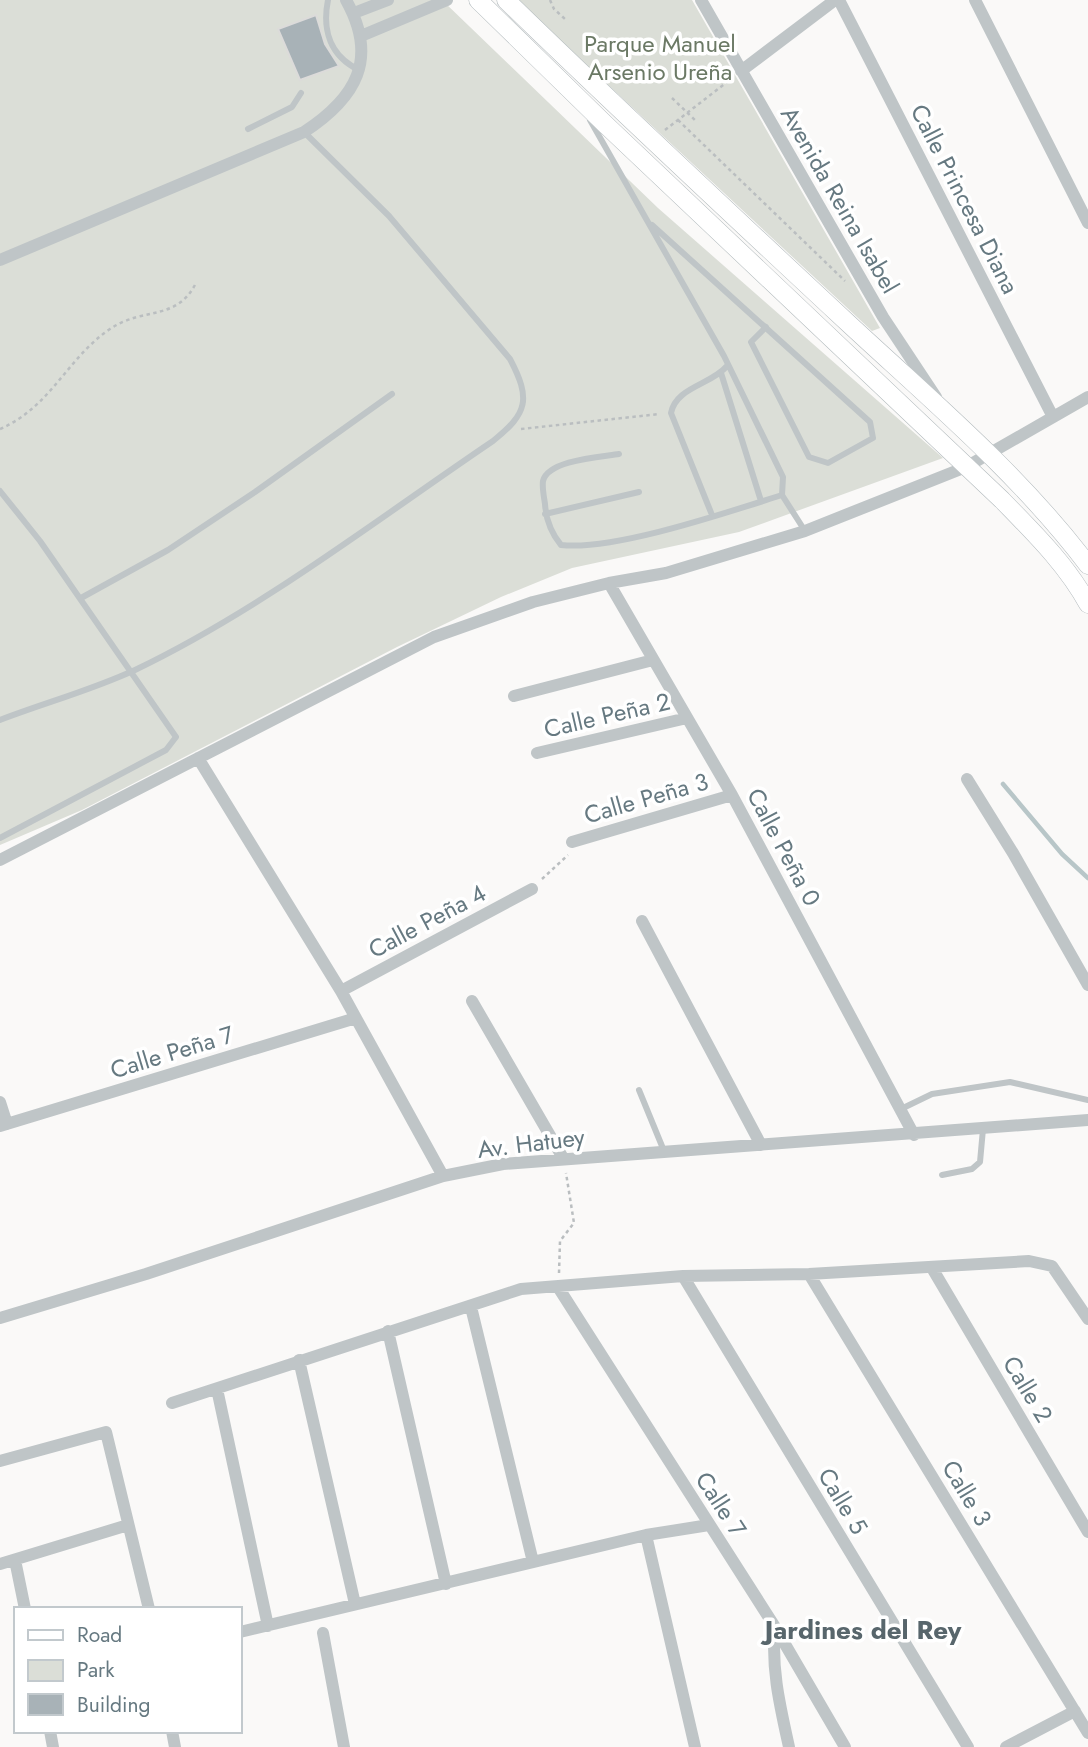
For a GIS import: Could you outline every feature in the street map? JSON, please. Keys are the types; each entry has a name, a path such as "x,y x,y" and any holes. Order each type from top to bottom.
{"main road":[{"path":"478,0 1049,549 1075,581 1088,604"},
{"path":"506,0 651,141 987,453 1066,536 1088,565"}],"street":[{"path":"0,260 304,132 334,113 350,92 359,70 361,36 349,5 388,0"},
{"path":"361,36 447,0"},
{"name":"Avenida Reina Isabel","path":"701,0 883,317 949,417"},
{"path":"741,71 837,0"},
{"name":"Calle Princesa Diana","path":"837,0 1053,417"},
{"path":"975,0 1088,223"},
{"path":"0,860 434,637 487,616 608,583 666,573 805,531 966,467 1088,397"},
{"name":"Calle Peña 0","path":"608,583 732,795 914,1135"},
{"path":"514,696 653,660"},
{"name":"Calle Peña 2","path":"537,753 687,718"},
{"path":"198,758 341,991 443,1176"},
{"path":"967,779 1013,853 1088,985"},
{"name":"Calle Peña 3","path":"572,842 732,795"},
{"name":"Calle Peña 4","path":"341,991 533,889"},
{"path":"642,921 761,1145"},
{"path":"472,1001 563,1158"},
{"name":"Calle Peña 7","path":"3,1125 356,1018"},
{"path":"0,1102 3,1125"},
{"name":"Av. Hatuey","path":"0,1318 146,1274 443,1176 503,1164 1088,1120"},
{"path":"172,1403 521,1289 683,1276 809,1274 1029,1261 1052,1265 1062,1276 1088,1319"},
{"name":"Calle 2","path":"932,1268 1088,1532"},
{"name":"Calle 3","path":"809,1274 1088,1733"},
{"name":"Calle 5","path":"683,1276 968,1747"},
{"name":"Calle 7","path":"558,1287 775,1627 845,1747"},
{"path":"471,1307 533,1562"},
{"path":"388,1331 446,1584"},
{"path":"299,1360 355,1604"},
{"path":"217,1389 268,1626"},
{"path":"0,1461 106,1432 148,1607"},
{"path":"0,1564 128,1525"},
{"path":"242,1632 646,1535 709,1525"},
{"path":"646,1535 695,1747"},
{"path":"15,1560 25,1607"},
{"path":"775,1627 772,1656 778,1704 789,1747"},
{"path":"323,1633 344,1747"},
{"path":"1006,1747 1075,1710"}],"lane":[{"path":"349,5 329,0 326,30 345,63 359,70"},
{"path":"248,129 292,107 301,93"},
{"path":"574,94 648,221 727,366 783,477 782,495 805,531"},
{"path":"0,720 132,671 194,639 259,599 507,430 520,416 524,401 522,382 510,359 389,216 304,132"},
{"path":"648,221 766,327 870,422 873,438 828,463 809,457 751,342 766,327"},
{"path":"712,515 671,414 678,397 721,373 727,366"},
{"path":"721,373 761,501"},
{"path":"81,598 168,550 255,492 392,394"},
{"path":"619,454 562,464 550,471 543,481 545,514 553,536 561,544 572,546 635,536 782,495"},
{"path":"0,491 81,598 176,737 166,750 0,838"},
{"path":"545,514 639,492"},
{"path":"900,1110 932,1094 1010,1082 1088,1100"},
{"path":"639,1090 664,1152"},
{"path":"942,1175 972,1169 980,1162 983,1129"}],"path":[{"path":"550,0 554,9 565,19"},
{"path":"651,141 741,71"},
{"path":"672,98 696,121"},
{"path":"678,120 853,289"},
{"path":"0,429 20,421 59,384 83,352 111,328 147,312 172,310 188,298 196,283"},
{"path":"507,430 671,414"},
{"path":"533,889 573,851 572,842"},
{"path":"558,1287 560,1241 574,1223 563,1158"}],"green space":[{"path":"0,0 442,0 658,208 943,458 739,532 572,568 501,597 397,647 82,810 0,845"},
{"name":"Parque Manuel Arsenio Ureña","path":"517,0 692,0 880,328 872,331"}],"building":[{"path":"316,15 325,44 339,66 300,80 278,29"}],"waterway":[{"path":"1003,784 1062,854 1088,878"}],"district":[{"name":"Jardines del Rey","path":"863,1630"}]}
